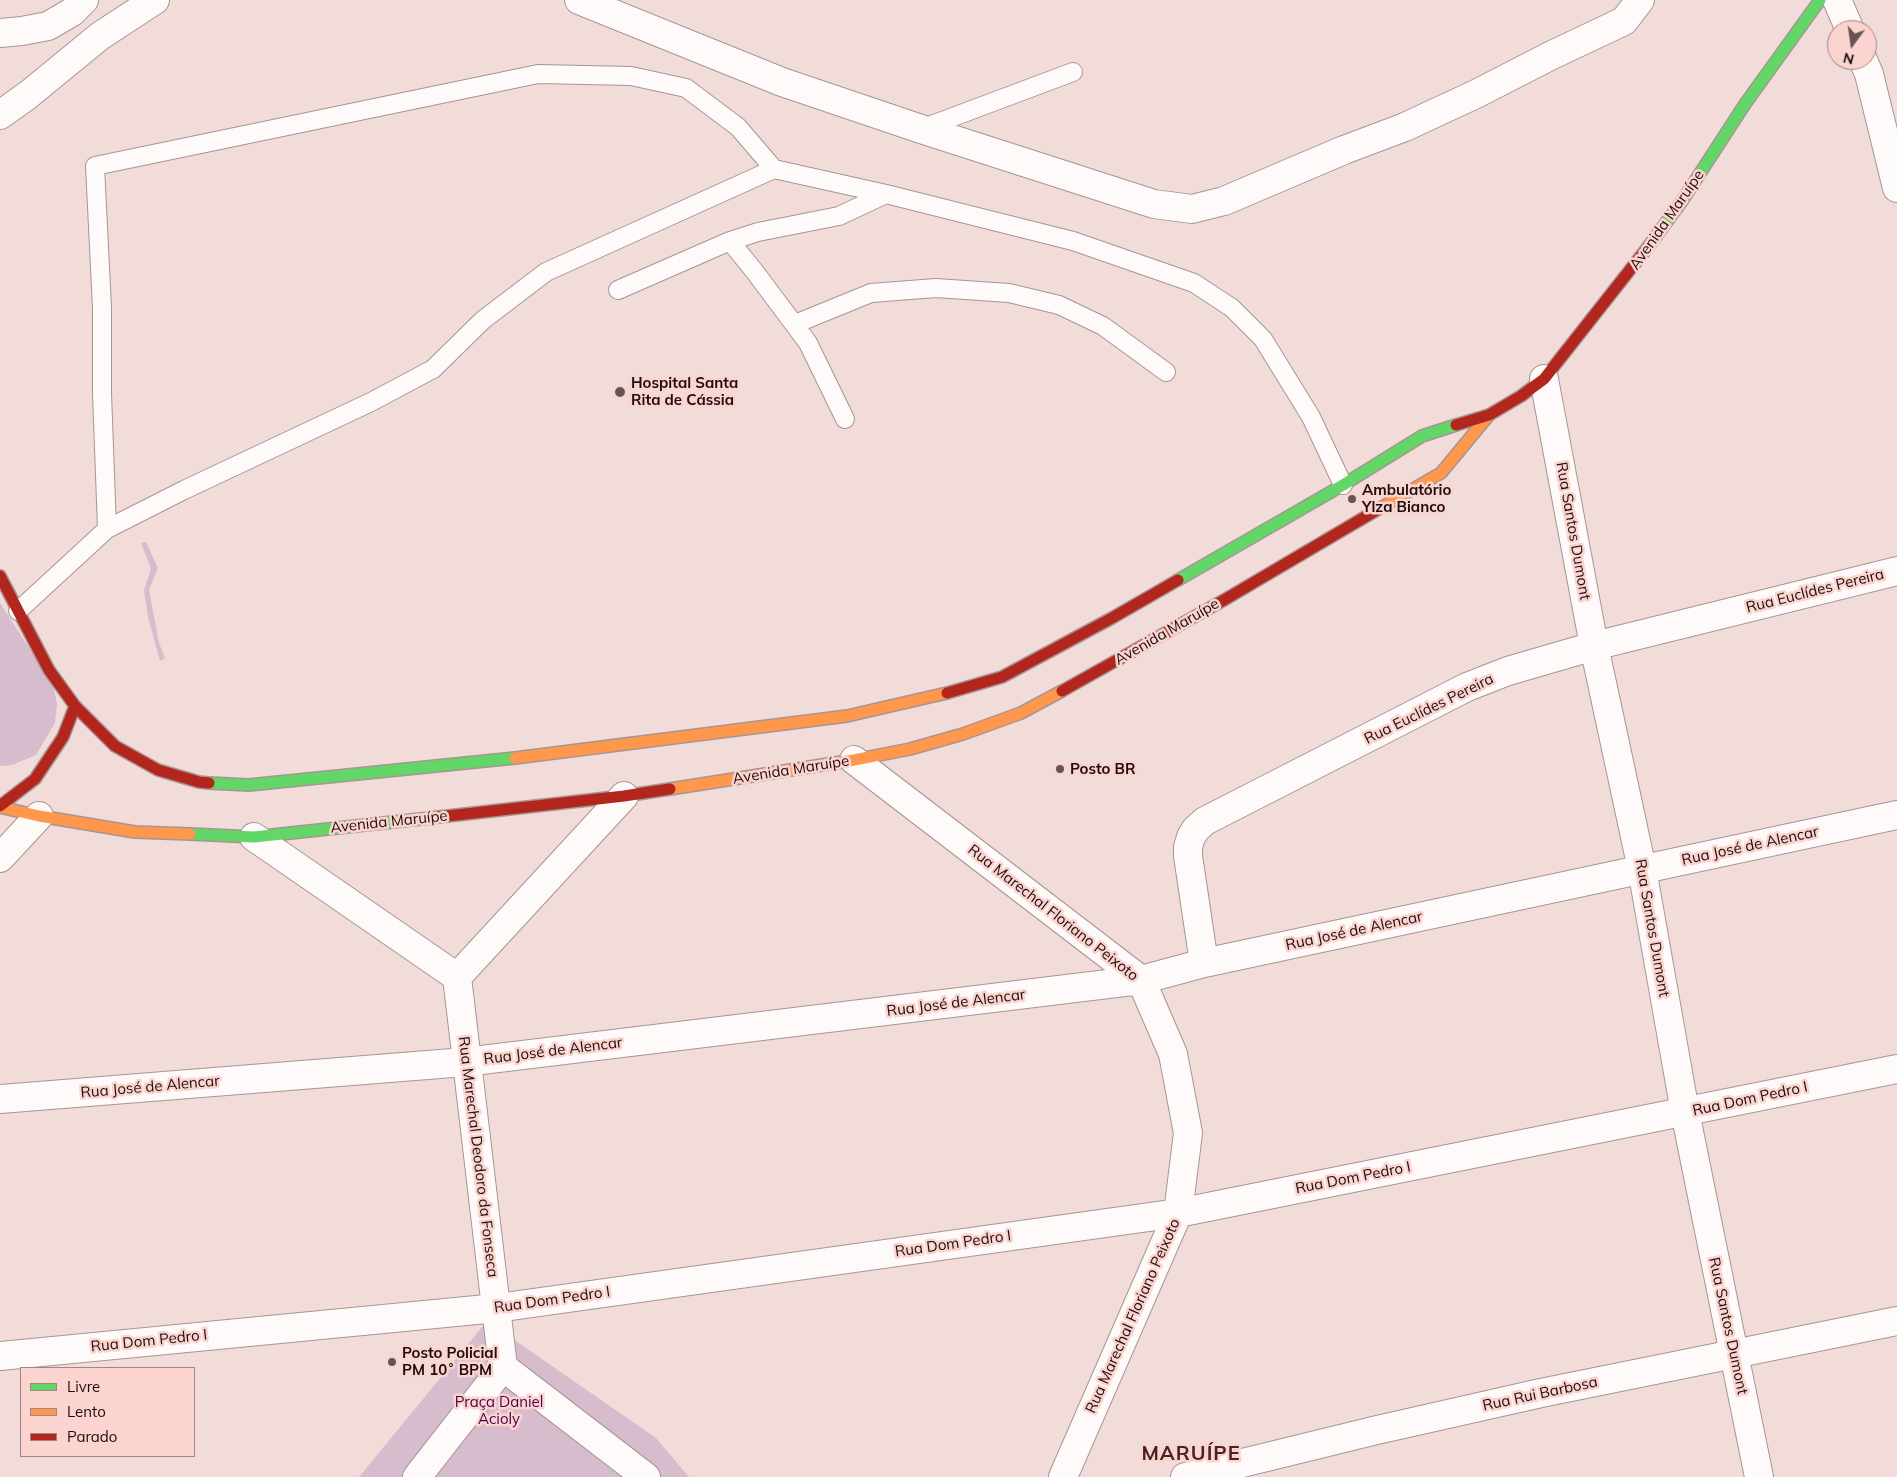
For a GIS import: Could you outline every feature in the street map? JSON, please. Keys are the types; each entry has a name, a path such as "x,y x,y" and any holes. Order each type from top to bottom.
{"main road":[{"name":"Avenida Maruípe","path":"0,576 49,670 75,706 115,746 158,770 199,782 249,785 522,757 847,716 956,691 1002,677 1112,618 1343,485 1422,436 1489,414 1544,379 1648,248 1682,201 1745,104 1820,0"},
{"name":"Avenida Maruípe","path":"0,807 39,816 135,832 254,837 624,796 854,760 910,748 963,734 1021,713 1087,678 1224,600 1441,473 1489,414"},
{"path":"0,807 35,779 63,737 75,706"}],"street":[{"path":"0,33 22,32 48,26 72,12 84,0"},
{"path":"580,0 782,82 1154,204 1192,209 1224,201 1335,153 1405,127 1476,94 1624,21 1640,0"},
{"path":"1837,0 1846,20"},
{"path":"0,115 28,95 138,4"},
{"path":"1867,70 1897,188"},
{"name":"Rua Santos Dumont","path":"1544,379 1594,646 1642,869 1685,1112 1759,1477"},
{"name":"Rua Euclídes Pereira","path":"1204,963 1188,847 1196,829 1205,822 1466,687 1537,661 1897,571"},
{"name":"Rua Marechal Floriano Peixoto","path":"854,760 1141,980 1173,1054 1188,1132 1178,1213 1063,1477"},
{"path":"254,837 457,977 624,796"},
{"name":"Rua José de Alencar","path":"0,1099 465,1062 1141,980 1204,963 1897,815"},
{"path":"0,858 39,816"},
{"name":"Rua Marechal Deodoro da Fonseca","path":"457,977 465,1062 503,1367"},
{"name":"Rua Dom Pedro I","path":"0,1356 497,1308 1178,1213 1897,1069"},
{"name":"Rua Rui Barbosa","path":"1185,1477 1376,1430 1492,1404 1897,1321"},
{"path":"417,1477 503,1367 646,1477"}],"lane":[{"path":"921,129 1073,72"},
{"path":"107,529 102,393 102,308 95,166 538,74 631,76 686,88 738,127 774,169 886,194 1073,241 1194,284 1232,308 1263,339 1311,417 1343,485"},
{"path":"18,611 107,529 184,490 370,402 433,369 483,320 546,272 774,169"},
{"path":"618,290 730,241 758,232 840,216 886,194"},
{"path":"730,241 808,343 845,419"},
{"path":"794,324 871,293 936,288 1008,292 1058,305 1103,326 1166,372"}],"green space":[{"path":"146,542 158,568 149,590 159,643 165,658 160,661 148,617 144,590 151,569 141,543"},
{"path":"0,603 53,685 57,704 55,723 36,755 12,765 0,766"},
{"name":"Praça Daniel Acioly","path":"487,1321 656,1438 689,1477 359,1477"}],"traffic: fast":[{"path":"1648,247 1682,201 1745,104 1820,0"},
{"path":"1178,580 1343,485 1422,436 1456,425"},
{"path":"209,783 249,785 515,758"},
{"path":"190,834 254,837 430,818"}],"traffic: slow":[{"path":"1382,507 1441,473 1489,415"},
{"path":"670,789 854,760 910,749 963,734 1021,713 1062,691"},
{"path":"515,758 847,716 947,693"},
{"path":"0,807 39,816 135,832 190,834"}],"traffic: jam":[{"path":"1456,425 1489,415 1521,396 1544,379 1648,247"},
{"path":"1062,691 1224,600 1382,507"},
{"path":"0,576 49,670 75,706 115,746 158,770 199,782 209,783"},
{"path":"947,693 1002,677 1178,580"},
{"path":"0,806 35,779 63,737 75,706"},
{"path":"430,818 670,789"}],"place":[{"name":"Hospital Santa Rita de Cássia","path":"620,392"},
{"name":"Ambulatório Ylza Bianco","path":"1352,499"},
{"name":"Posto BR","path":"1060,769"},
{"name":"Posto Policial PM 10˚ BPM","path":"392,1362"}],"district":[{"name":"MARUÍPE","path":"1191,1454"}]}
